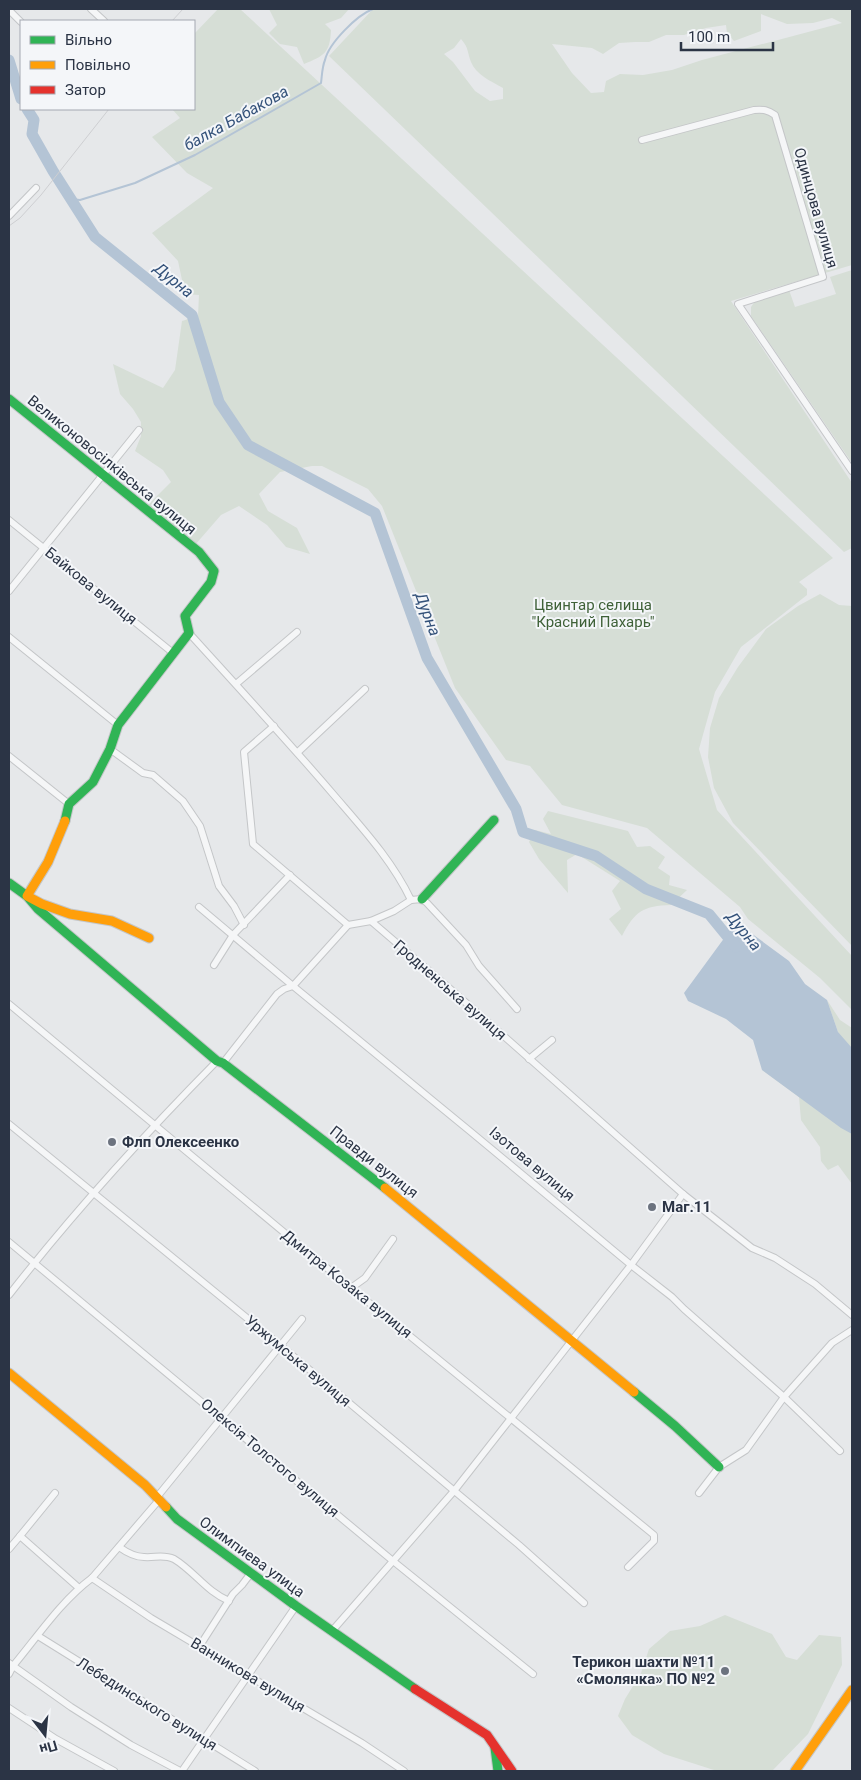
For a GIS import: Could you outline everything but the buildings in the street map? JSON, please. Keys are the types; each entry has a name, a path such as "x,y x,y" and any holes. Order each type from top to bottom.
{"street":[{"path":"91,9 103,20"},
{"path":"9,10 20,21"},
{"name":"Одинцова вулиця","path":"642,140 754,110 763,109 770,111 775,116 823,277 738,304 852,471"},
{"path":"9,216 36,188"},
{"name":"Великоновосілківська вулиця","path":"9,399 199,552 214,571 211,582 185,616 189,633"},
{"path":"9,591 139,430"},
{"name":"Байкова вулиця","path":"9,520 173,653"},
{"path":"236,684 297,632"},
{"path":"149,938 112,921 70,914 42,904 27,896 48,862 65,821 68,804 93,782 110,749 118,725 189,633 298,752 368,835 394,869 411,900"},
{"path":"9,637 118,725"},
{"path":"298,752 365,688"},
{"path":"274,726 244,752 253,844 348,925"},
{"path":"110,749 143,773 154,775 183,801 200,826 219,886 234,906 244,925"},
{"path":"9,756 68,804"},
{"path":"9,1295 93,1192 154,1124 220,1062 277,994 284,988 293,986 348,925 371,921 394,911 411,900 422,898 438,883 494,820"},
{"path":"214,965 233,935 290,875"},
{"name":"Правди вулиця","path":"9,885 27,896 46,915 220,1062 411,1208 675,1426 719,1467"},
{"path":"422,898 466,945 480,966 517,1009"},
{"name":"Ізотова вулиця","path":"199,907 672,1297 784,1397 840,1451"},
{"name":"Гродненська вулиця","path":"371,921 529,1059"},
{"name":"Дмитра Козака вулиця","path":"9,1004 351,1288 654,1535 654,1542 628,1567"},
{"path":"552,1040 529,1059 683,1194 752,1248 775,1258 815,1284 852,1315"},
{"name":"Уржумська вулиця","path":"9,1124 280,1346 519,1545 584,1602"},
{"path":"332,1631 454,1491 512,1419 631,1265 683,1194"},
{"path":"351,1288 365,1278 393,1239"},
{"name":"Олексія Толстого вулиця","path":"9,1242 393,1561 533,1674"},
{"path":"9,1674 11,1664 79,1588 92,1578 119,1547 221,1417 302,1319"},
{"path":"700,1493 719,1467 746,1450 784,1397 832,1343 852,1330"},
{"name":"Олимпиева улица","path":"9,1373 145,1485 177,1519 401,1680 486,1735 494,1743 512,1771"},
{"path":"9,1549 55,1494"},
{"path":"20,1536 79,1588"},
{"path":"119,1547 141,1558 161,1555 172,1558 200,1579 207,1588 229,1601"},
{"path":"199,1647 229,1601 251,1573"},
{"name":"Ванникова вулиця","path":"92,1578 151,1618 362,1743 404,1771"},
{"path":"11,1664 78,1712 131,1745 181,1771 296,1606"},
{"name":"Лебединського вулиця","path":"38,1636 255,1771"},
{"path":"796,1771 852,1690"},
{"path":"9,1708 56,1738 114,1771"},
{"path":"494,1743 498,1771"}],"green space":[{"name":"Цвинтар селища \"Красний Пахарь\"","path":"218,9 240,9 833,558 799,582 807,589 807,595 741,647 715,692 699,749 717,810 852,956 852,1010 820,978 748,919 740,907 647,828 562,805 530,766 506,760 455,688 382,506 368,489 322,466 312,466 280,472 259,494 268,511 297,528 310,554 286,547 267,525 239,506 221,515 195,545 146,507 171,482 163,470 135,451 141,436 141,422 120,394 113,364 163,388 175,370 182,321 198,316 199,295 185,294 178,261 152,233 213,188 187,173 152,137 180,118 173,110 195,110 195,33"},
{"path":"269,9 349,9 341,18 325,24 331,30 329,44 325,53 317,59 304,64 297,47 280,44 269,33 277,25"},
{"path":"373,9 852,9 852,265 731,301 852,483 852,548 844,552 329,56","holes":["761,14 787,24 813,23 832,18 842,23 702,60 672,70 643,75 620,74 606,81 604,92 591,93 572,73 552,44 592,48 603,54 619,43 649,42 666,35 684,35 706,28 726,25 727,33 734,41 761,31","461,39 468,50 476,71 503,88 503,99 490,101 475,91 453,62 444,54 454,48"]},
{"path":"852,270 852,463 751,316 751,307 756,300 789,290 795,307 836,294 830,277"},
{"path":"820,594 839,605 852,606 852,946 733,823 714,788 708,757 710,728 719,698 738,667 766,629 798,606"},
{"path":"548,811 628,831 637,847 650,846 665,857 658,868 670,876 669,885 687,890 671,905 653,907 641,911 631,921 622,936 609,919 621,909 612,891 620,881 577,854 567,860 568,893 539,859 529,842 535,830 551,834 543,819"},
{"path":"827,1000 840,1020 852,1028 852,1101 838,1032"},
{"path":"762,1070 852,1114 852,1184 838,1165 828,1170 821,1161 820,1147 801,1120 799,1097"},
{"path":"725,1615 772,1634 786,1657 797,1660 819,1635 841,1637 842,1665 808,1734 772,1771 717,1771 664,1754 632,1735 618,1716 625,1699 641,1673 649,1649 670,1631 700,1626"}],"water":[{"path":"736,922 789,961 805,984 827,1000 838,1032 852,1048 852,1134 762,1070 753,1040 726,1019 688,1001 684,993"}],"waterway":[{"name":"балка Бабакова","path":"71,199 80,200 135,183 195,155 321,83 324,63 332,46 344,30 359,17 373,9"},
{"name":"Дурна","path":"9,60 20,96"},
{"name":"Дурна","path":"28,110 34,120 32,134 95,237 192,315 219,402 248,445 375,513 427,658 516,809 523,832 596,856 646,889 709,914 736,947"}],"tram line":[{"path":"173,20 183,9"},
{"path":"9,226 20,218 41,195 108,110"}],"traffic: fast":[{"path":"9,399 199,552 214,571 211,582 185,616 189,633 118,725 110,749 93,782 69,804 65,821"},
{"path":"422,899 494,820"},
{"path":"9,883 27,896 38,909 217,1061 223,1063 385,1188"},
{"path":"634,1392 675,1426 719,1467"},
{"path":"166,1507 177,1519 296,1606 415,1689"},
{"path":"495,1748 498,1771"}],"traffic: slow":[{"path":"65,821 48,862 27,896 42,904 70,914 112,921 149,938"},
{"path":"385,1188 634,1392"},
{"path":"9,1373 145,1485 166,1507"},
{"path":"795,1771 852,1690"}],"traffic: jam":[{"path":"415,1689 487,1735 512,1771"}],"place":[{"name":"Флп Олексеенко","path":"112,1142"},
{"name":"Маг.11","path":"652,1207"},
{"name":"Терикон шахти №11 «Смолянка» ПО №2","path":"725,1671"}]}
